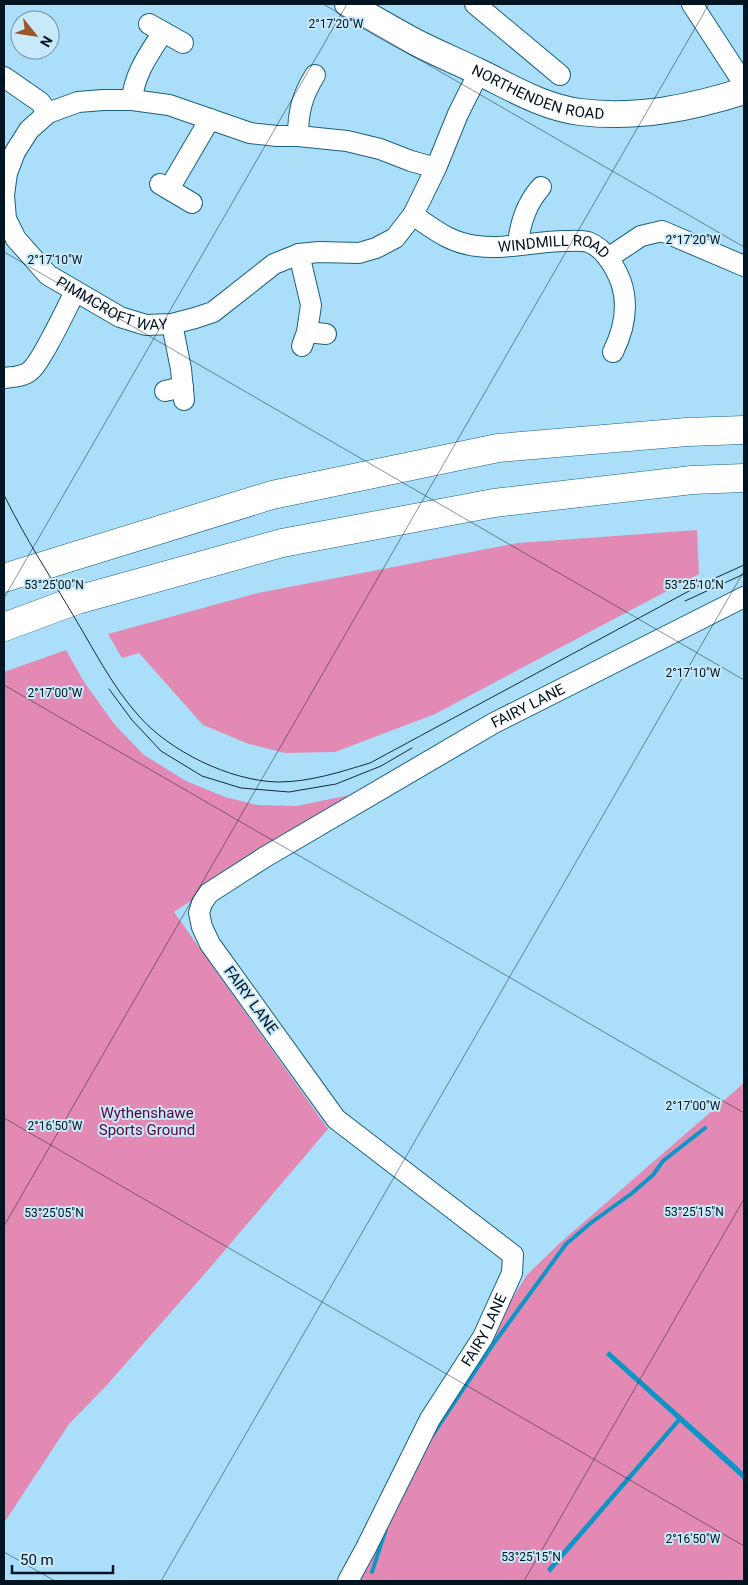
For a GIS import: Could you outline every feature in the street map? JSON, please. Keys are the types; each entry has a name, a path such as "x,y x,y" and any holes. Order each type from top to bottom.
{"highway":[{"path":"4,578 272,495 498,448 687,432 744,430"},
{"path":"4,627 77,600 282,543 494,503 692,480 744,478"}],"main road":[{"name":"NORTHENDEN ROAD","path":"348,4 417,43 527,97 580,112 638,114 671,110 706,103 744,91"}],"street":[{"name":"NORTHENDEN ROAD","path":"477,4 560,75"},
{"path":"692,4 744,84"},
{"path":"132,100 133,87 156,28 183,43"},
{"name":"PIMMCROFT WAY","path":"436,168 347,141 250,133 169,105 132,100 78,102 48,112 29,130 15,152 7,173 4,195 6,219 16,239 29,256 48,275 120,318 146,325 172,324 213,312 274,264 299,254 319,252 359,253 376,248 396,238 413,215 436,168 458,114 479,72"},
{"path":"4,77 40,102 48,112"},
{"path":"298,136 298,114 307,77"},
{"path":"192,204 164,187 210,119"},
{"path":"518,244 528,206 541,187"},
{"name":"WINDMILL ROAD","path":"413,215 452,240 464,244 490,247 557,241 587,242 600,250 608,258 617,273 625,303 621,349"},
{"path":"608,258 641,236 662,231 744,266"},
{"path":"299,254 311,306 311,337"},
{"path":"4,378 17,377 31,371 41,357 75,292"},
{"path":"172,324 178,393"},
{"name":"FAIRY LANE","path":"348,1581 430,1419 483,1337 512,1273 513,1255 336,1119 210,944 202,928 199,912 202,903 209,893 265,857 494,723 744,597"}],"green space":[{"path":"697,530 699,574 435,714 335,752 285,753 249,744 203,725 139,653 122,658 108,634 258,593 518,543"},
{"name":"Wythenshawe Sports Ground","path":"66,650 84,682 115,725 144,755 186,781 225,797 257,805 296,806 350,795 174,912 328,1129 208,1270 106,1386 69,1424 4,1523 4,672"},
{"path":"744,1083 744,1581 352,1581 427,1436 527,1275 561,1242"}],"water":[{"path":"609,1351 736,1465 744,1473 744,1480 680,1422 550,1573 547,1569 677,1419 606,1355"}],"waterway":[{"path":"432,1436 494,1343 566,1244 592,1222 631,1194 653,1175 663,1161 705,1128"},
{"path":"372,1572 386,1529"}],"tram line":[{"path":"4,495 30,543 105,669 120,693 138,715 166,741 202,762 240,776 278,782 290,782 325,776 370,763 702,584 744,565"},
{"path":"685,601 744,574"},
{"path":"109,689 132,720 161,751 202,776 241,788 289,792 336,784 381,766 412,748"}]}
